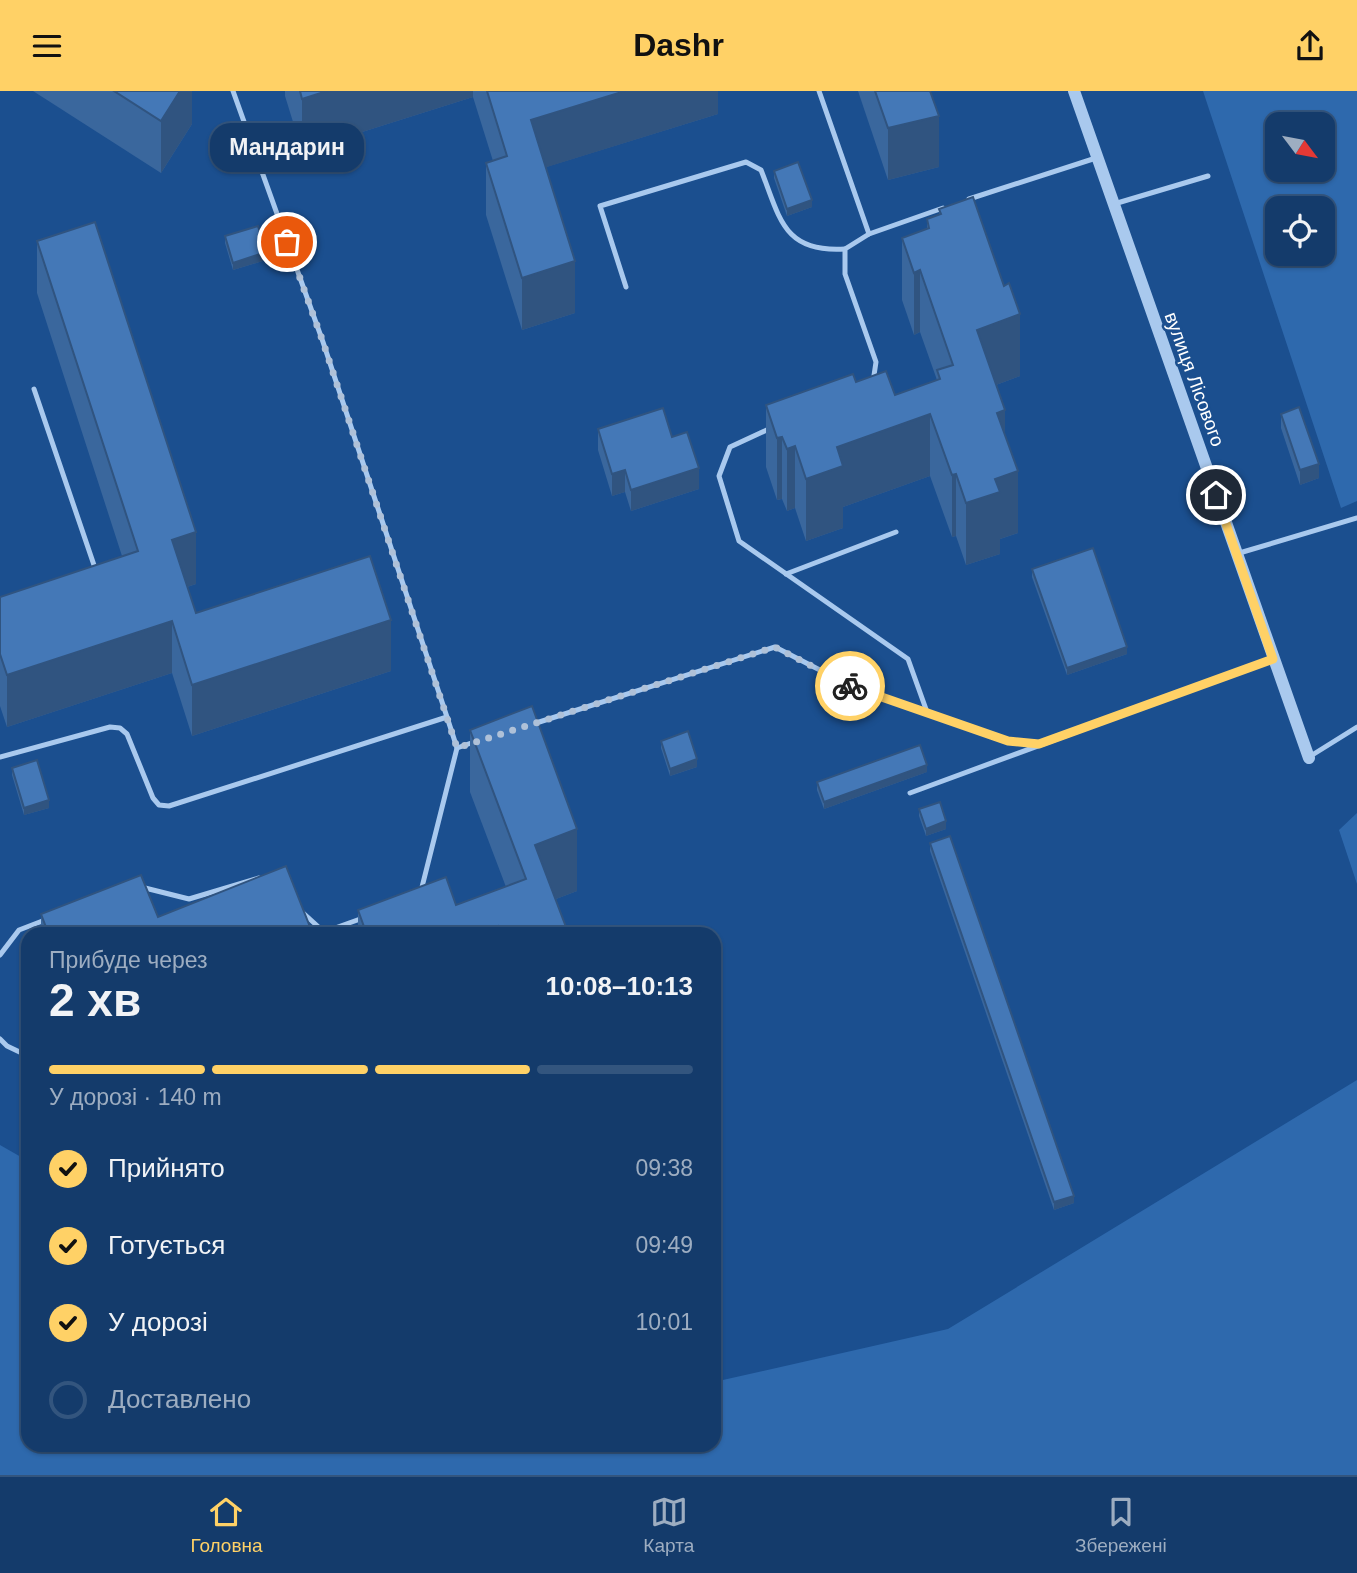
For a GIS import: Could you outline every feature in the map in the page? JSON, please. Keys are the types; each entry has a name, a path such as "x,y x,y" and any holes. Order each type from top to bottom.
{"street":[{"name":"вулиця Лісового","path":"1074,91 1309,758"}],"lane":[{"path":"233,91 323,342 457,748 417,897"},
{"path":"819,91 869,234"},
{"path":"968,200 1096,159"},
{"path":"626,286 600,206 746,162 761,170 784,228 803,244 825,250 845,249 869,234 956,204"},
{"path":"1113,205 1208,176"},
{"path":"845,249 845,274 876,362 873,381 867,389"},
{"path":"34,389 98,577"},
{"path":"777,426 730,447 719,476 739,541 908,659 927,712"},
{"path":"1236,554 1357,518"},
{"path":"786,574 896,532"},
{"path":"523,727 775,647 853,687 1008,741 1039,744"},
{"path":"910,793 1273,659"},
{"path":"0,757 110,727 120,727 127,734 153,799 159,805 169,806 447,717"},
{"path":"1309,758 1357,727"},
{"path":"457,748 483,739"},
{"path":"130,890 142,886 190,899 253,879 266,881"},
{"path":"295,907 317,927"},
{"path":"340,927 374,914"},
{"path":"27,927 58,915"},
{"path":"0,955 21,929"},
{"path":"0,1039 7,1047 21,1053"}],"shaded area":[{"path":"1203,91 1357,91 1357,501 1341,508"},
{"path":"1357,813 1357,884 1339,830"},
{"path":"1357,1080 1357,1475 0,1475 0,1145 21,1157 21,1452 721,1452 721,1380 948,1329"}],"building":[{"path":"114,91 180,91 161,121"},
{"path":"300,91 327,91 302,99"},
{"path":"487,91 625,91 531,120 575,261 522,278 486,163 507,156"},
{"path":"875,91 930,91 939,116 888,128"},
{"path":"798,162 812,200 787,209 774,171"},
{"path":"973,197 1004,286 1009,283 1020,314 977,330 1005,410 997,413 1018,471 995,479 1000,492 966,503 956,474 952,475 930,414 837,447 843,466 806,479 795,446 787,449 782,437 777,438 766,405 853,374 856,382 886,371 895,395 940,379 937,370 953,365 920,270 914,273 902,238 929,228 927,219 941,214 939,209"},
{"path":"95,222 196,532 172,540 196,613 370,556 391,620 192,685 172,621 7,675 0,654 0,597 138,551 37,241"},
{"path":"258,226 266,252 233,263 225,236"},
{"path":"1299,407 1319,464 1300,470 1281,414"},
{"path":"663,408 672,437 687,432 699,468 631,490 625,470 612,474 598,429"},
{"path":"1093,548 1127,647 1067,668 1032,569"},
{"path":"532,706 577,829 535,845 566,927 364,927 358,910 446,877 456,905 526,879 470,730"},
{"path":"688,731 697,759 670,769 661,741"},
{"path":"920,745 927,765 824,802 817,782"},
{"path":"37,760 49,800 24,808 12,768"},
{"path":"940,802 946,821 926,829 919,809"},
{"path":"950,836 1074,1196 1054,1202 930,843"},
{"path":"286,866 310,927 46,927 41,914 141,875 158,917"}],"way so far":[{"path":"287,242 323,342 457,748 775,647 850,686"}],"place":[{"name":"Мандарин","path":"287,242"}],"route":[{"path":"850,686 1008,741 1039,744 1273,659 1216,495"}]}
